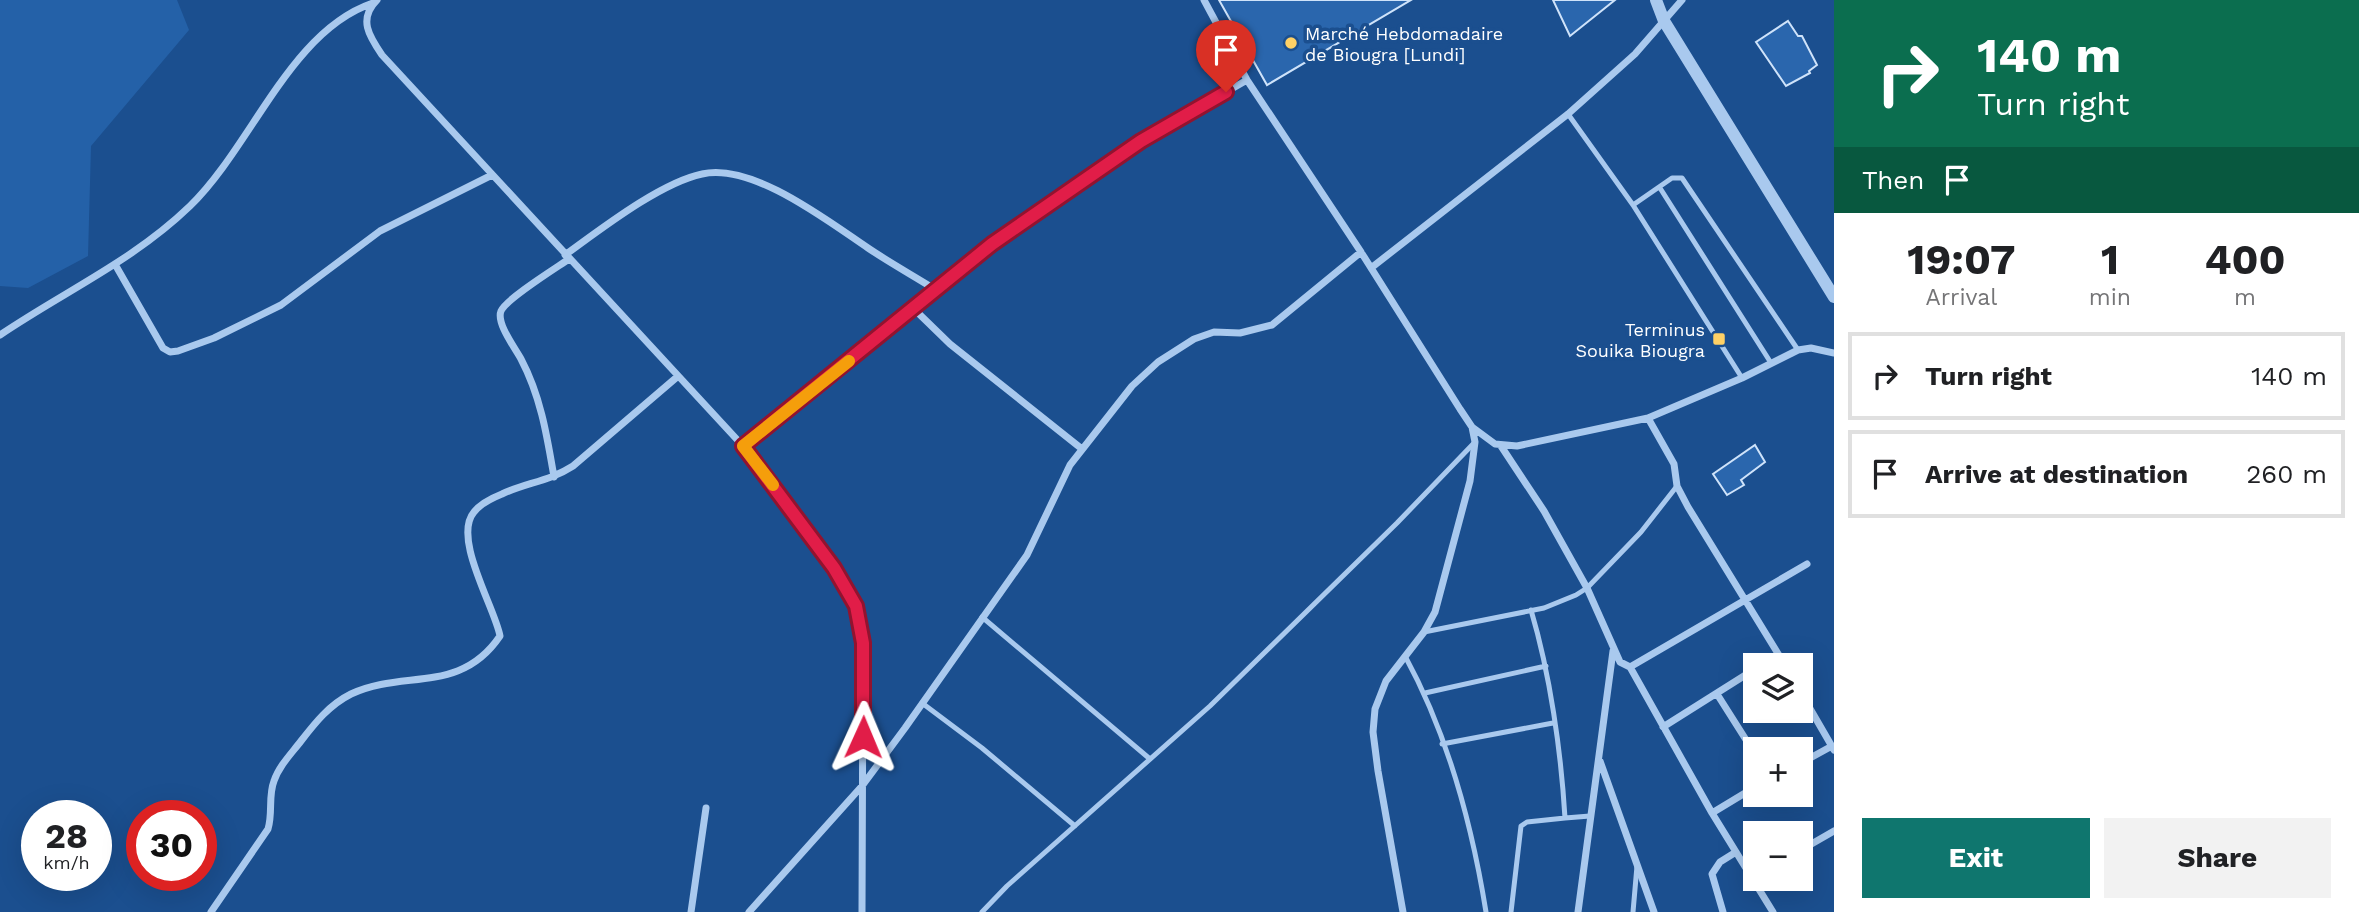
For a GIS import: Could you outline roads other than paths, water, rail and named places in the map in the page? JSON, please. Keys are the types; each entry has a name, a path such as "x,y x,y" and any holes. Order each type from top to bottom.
{"street":[{"path":"1204,0 1247,80 1472,427 1488,440 1502,446 1533,444 1648,418 1742,378 1798,350 1811,348 1834,353"},
{"path":"1656,0 1664,21 1834,297"},
{"path":"1371,268 1568,114 1635,54 1682,0"},
{"path":"375,1 367,13 366,24 376,47 743,446 828,559 856,606 863,643 862,912"},
{"path":"0,335 116,266 162,232 217,177 296,62 318,37 341,19 375,1"},
{"path":"743,446 992,244 1141,141 1247,80"},
{"path":"554,477 545,420 534,388 503,326 500,313 523,291 603,227 673,186 705,173 720,172 775,189 813,210 936,290"},
{"path":"116,266 163,348 170,352 178,351 214,338 281,305 380,231 492,175"},
{"path":"749,912 862,786 1027,555 1070,465 1132,386 1178,346 1213,332 1240,333 1272,325 1361,252"},
{"path":"914,309 950,344 1082,449"},
{"path":"211,912 268,828 272,817 273,782 278,773 321,716 336,703 364,690 452,674 472,663 495,644 500,636 498,626 482,592 469,541 469,520 475,510 489,500 554,477 572,466 677,377"},
{"path":"1648,418 1674,464 1677,486 1778,653"},
{"path":"1402,912 1373,732 1375,709 1386,681 1424,632 1435,612 1470,481 1475,442 1472,427"},
{"path":"1502,446 1544,511 1587,588 1620,662 1630,667 1712,813 1743,861"},
{"path":"1630,667 1807,564"},
{"path":"1578,912 1614,650"},
{"path":"1662,727 1743,678"},
{"path":"1717,694 1744,737"},
{"path":"1813,713 1833,748 1813,757"},
{"path":"1600,760 1654,912"},
{"path":"1712,813 1743,795"},
{"path":"691,912 706,808"},
{"path":"1813,843 1834,831"},
{"path":"1723,912 1712,874 1720,862 1736,852"},
{"path":"1762,891 1773,912"}],"lane":[{"path":"1568,114 1633,205 1742,378"},
{"path":"1633,205 1672,178 1682,178 1798,350"},
{"path":"1660,188 1771,363"},
{"path":"982,912 1285,634 1475,442"},
{"path":"1424,632 1531,610 1564,601 1587,588 1642,532 1677,486"},
{"path":"1531,610 1546,666 1563,783 1564,818"},
{"path":"982,617 1150,759"},
{"path":"1404,655 1425,693 1442,744 1471,840 1486,912"},
{"path":"1425,693 1546,666"},
{"path":"922,703 982,748 1075,825"},
{"path":"1442,744 1553,723"},
{"path":"1511,912 1521,826 1527,822 1590,816"},
{"path":"1633,912 1638,863"}],"place":[{"name":"Marché Hebdomadaire de Biougra [Lundi]","path":"1291,43"},
{"name":"Terminus Souika Biougra","path":"1719,339"}]}
